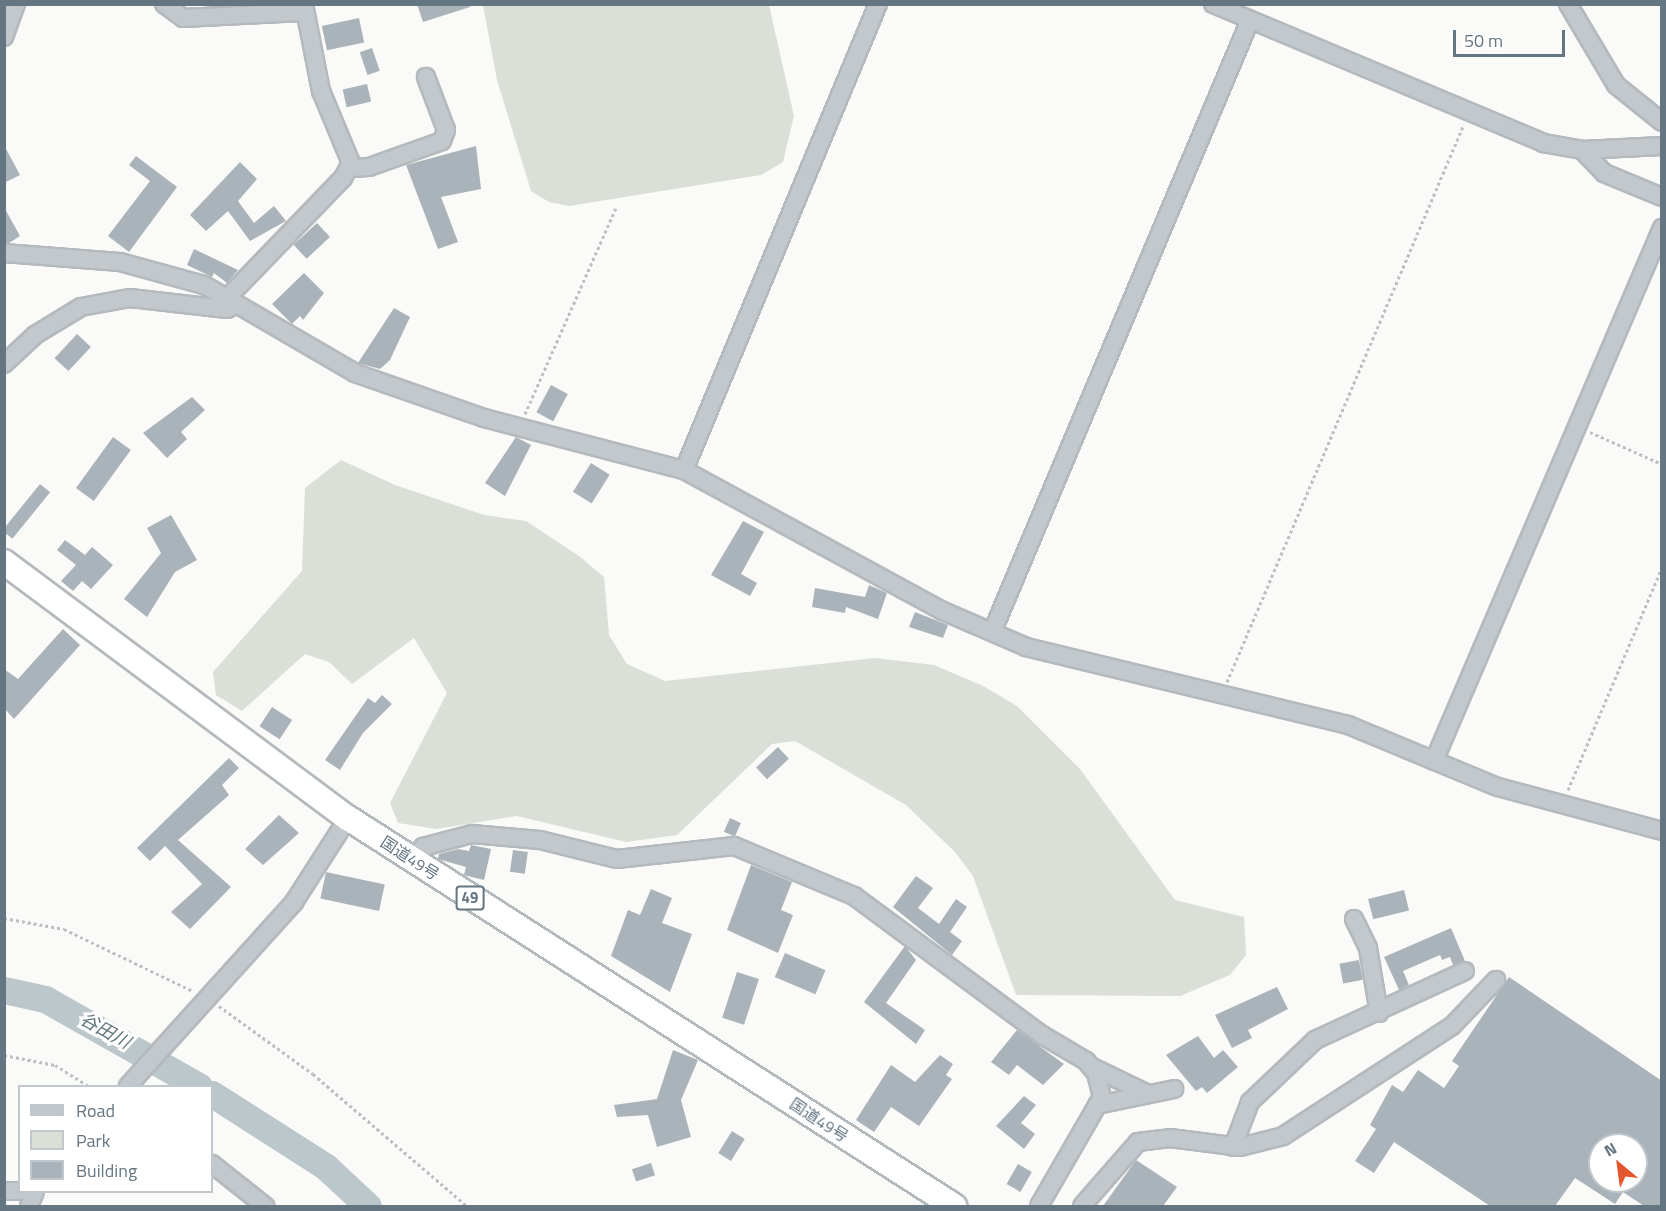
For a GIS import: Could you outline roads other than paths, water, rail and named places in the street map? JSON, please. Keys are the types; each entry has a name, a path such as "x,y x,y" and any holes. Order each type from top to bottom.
{"highway":[{"name":"国道49号","path":"4,562 348,818 954,1206"}],"street":[{"path":"4,37 16,4"},
{"path":"164,4 183,18 304,8 321,91 350,168"},
{"path":"684,470 878,4"},
{"path":"1213,4 1543,143 1582,150 1662,146"},
{"path":"1568,4 1616,85 1662,122"},
{"path":"993,630 1250,20"},
{"path":"4,364 35,335 81,307 130,298 227,309 350,168 369,167 442,141 446,130 426,77"},
{"path":"1582,150 1604,173 1662,197"},
{"path":"1434,761 1662,228"},
{"path":"4,253 120,262 204,285 355,373 520,427 684,470 943,611 993,630 1026,647 1221,697 1348,725 1498,787 1563,802 1662,831"},
{"path":"129,1085 294,902 348,818"},
{"path":"411,860 433,842 472,834 540,840 616,859 746,848 873,908 1092,1068 1124,1078 1148,1094"},
{"path":"1354,919 1368,948 1379,1013"},
{"path":"1233,1147 1250,1102 1307,1047 1465,971"},
{"path":"1082,1206 1138,1142 1170,1138 1233,1147 1259,1144 1305,1124 1452,1026 1496,980"},
{"path":"1039,1206 1097,1105 1102,1088 1092,1068"},
{"path":"1097,1105 1174,1089"},
{"path":"213,1165 265,1206"}],"waterway":[{"name":"谷田川","path":"4,990 45,999 197,1085"},
{"name":"谷田川","path":"213,1095 326,1167 368,1206"}]}
